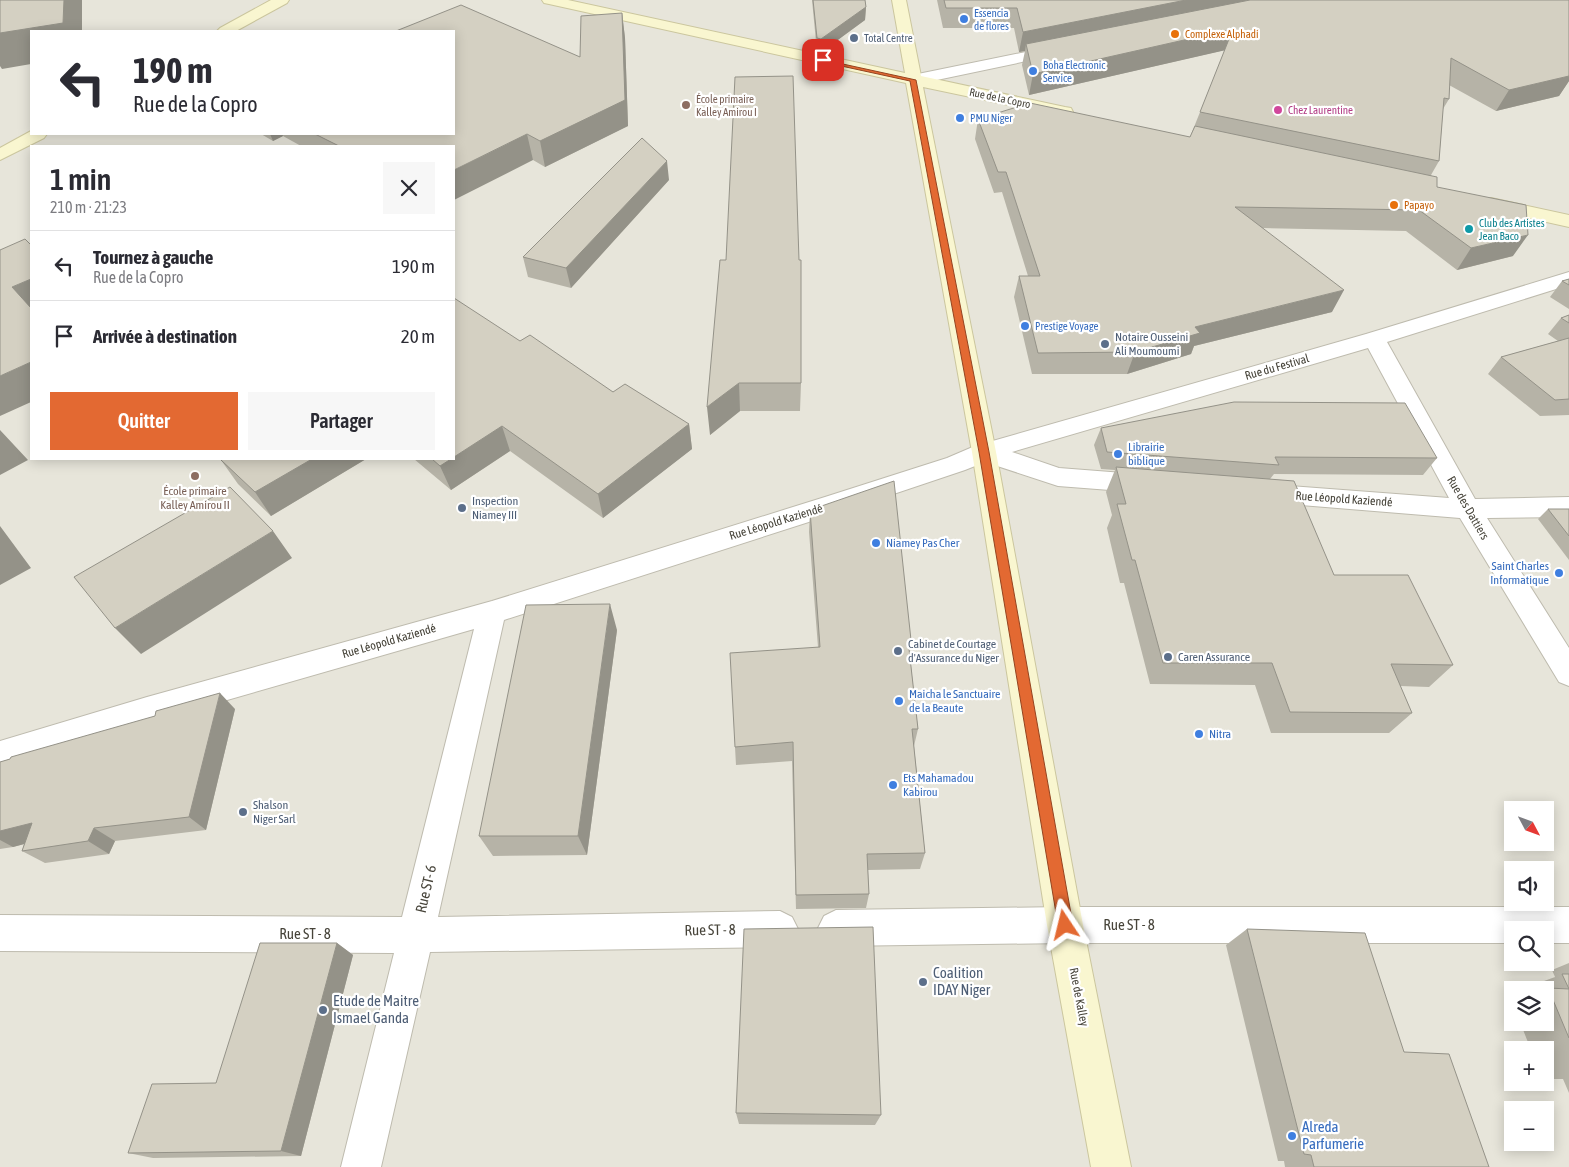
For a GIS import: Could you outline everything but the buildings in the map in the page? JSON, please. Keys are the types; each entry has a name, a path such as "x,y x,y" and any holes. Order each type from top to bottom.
{"street":[{"path":"227,30 282,0"},
{"name":"Rue de la Copro","path":"549,0 1083,116"},
{"name":"Rue de Kalley","path":"898,0 984,452 1065,925 1111,1167"},
{"path":"913,80 1079,46"},
{"path":"0,155 36,135"},
{"path":"1474,200 1569,221"},
{"name":"Rue du Festival","path":"984,452 1374,340 1569,278"},
{"name":"Rue des Dattiers","path":"1374,340 1468,509 1569,673"},
{"path":"984,452 1058,476 1175,486"},
{"name":"Rue Léopold Kaziendé","path":"0,755 147,710 492,612 853,498 956,464 984,452"},
{"name":"Rue Léopold Kaziendé","path":"1243,491 1468,509 1569,507"},
{"name":"Rue ST- 6","path":"361,1167 492,612"},
{"name":"Rue ST - 8","path":"0,933 415,935 1065,925 1569,925"}],"shaded area":[{"path":"0,0 1569,0 1569,1167 0,1167"}],"place":[{"name":"Essencia de flores","path":"964,19"},
{"name":"Complexe Alphadi","path":"1175,34"},
{"name":"Total Centre","path":"854,38"},
{"name":"Boha Electronic Service","path":"1033,71"},
{"name":"École primaire Kalley Amirou I","path":"686,105"},
{"name":"Chez Laurentine","path":"1278,110"},
{"name":"PMU Niger","path":"960,118"},
{"name":"Papayo","path":"1394,205"},
{"name":"Club des Artistes Jean Baco","path":"1469,229"},
{"name":"Prestige Voyage","path":"1025,326"},
{"name":"Notaire Ousseini Ali Moumoumi","path":"1105,344"},
{"name":"Librairie biblique","path":"1118,454"},
{"name":"École primaire Kalley Amirou II","path":"195,476"},
{"name":"Inspection Niamey III","path":"462,508"},
{"name":"Niamey Pas Cher","path":"876,543"},
{"name":"Saint Charles Informatique","path":"1559,573"},
{"name":"Cabinet de Courtage d'Assurance du Niger","path":"898,651"},
{"name":"Caren Assurance","path":"1168,657"},
{"name":"Maicha le Sanctuaire de la Beaute","path":"899,701"},
{"name":"Nitra","path":"1199,734"},
{"name":"Ets Mahamadou Kabirou","path":"893,785"},
{"name":"Shalson Niger Sarl","path":"243,812"},
{"name":"Coalition IDAY Niger","path":"923,982"},
{"name":"Etude de Maitre Ismael Ganda","path":"323,1010"},
{"name":"Alreda Parfumerie","path":"1292,1136"}],"route":[{"path":"823,60 913,80 984,452 1065,925"}]}
